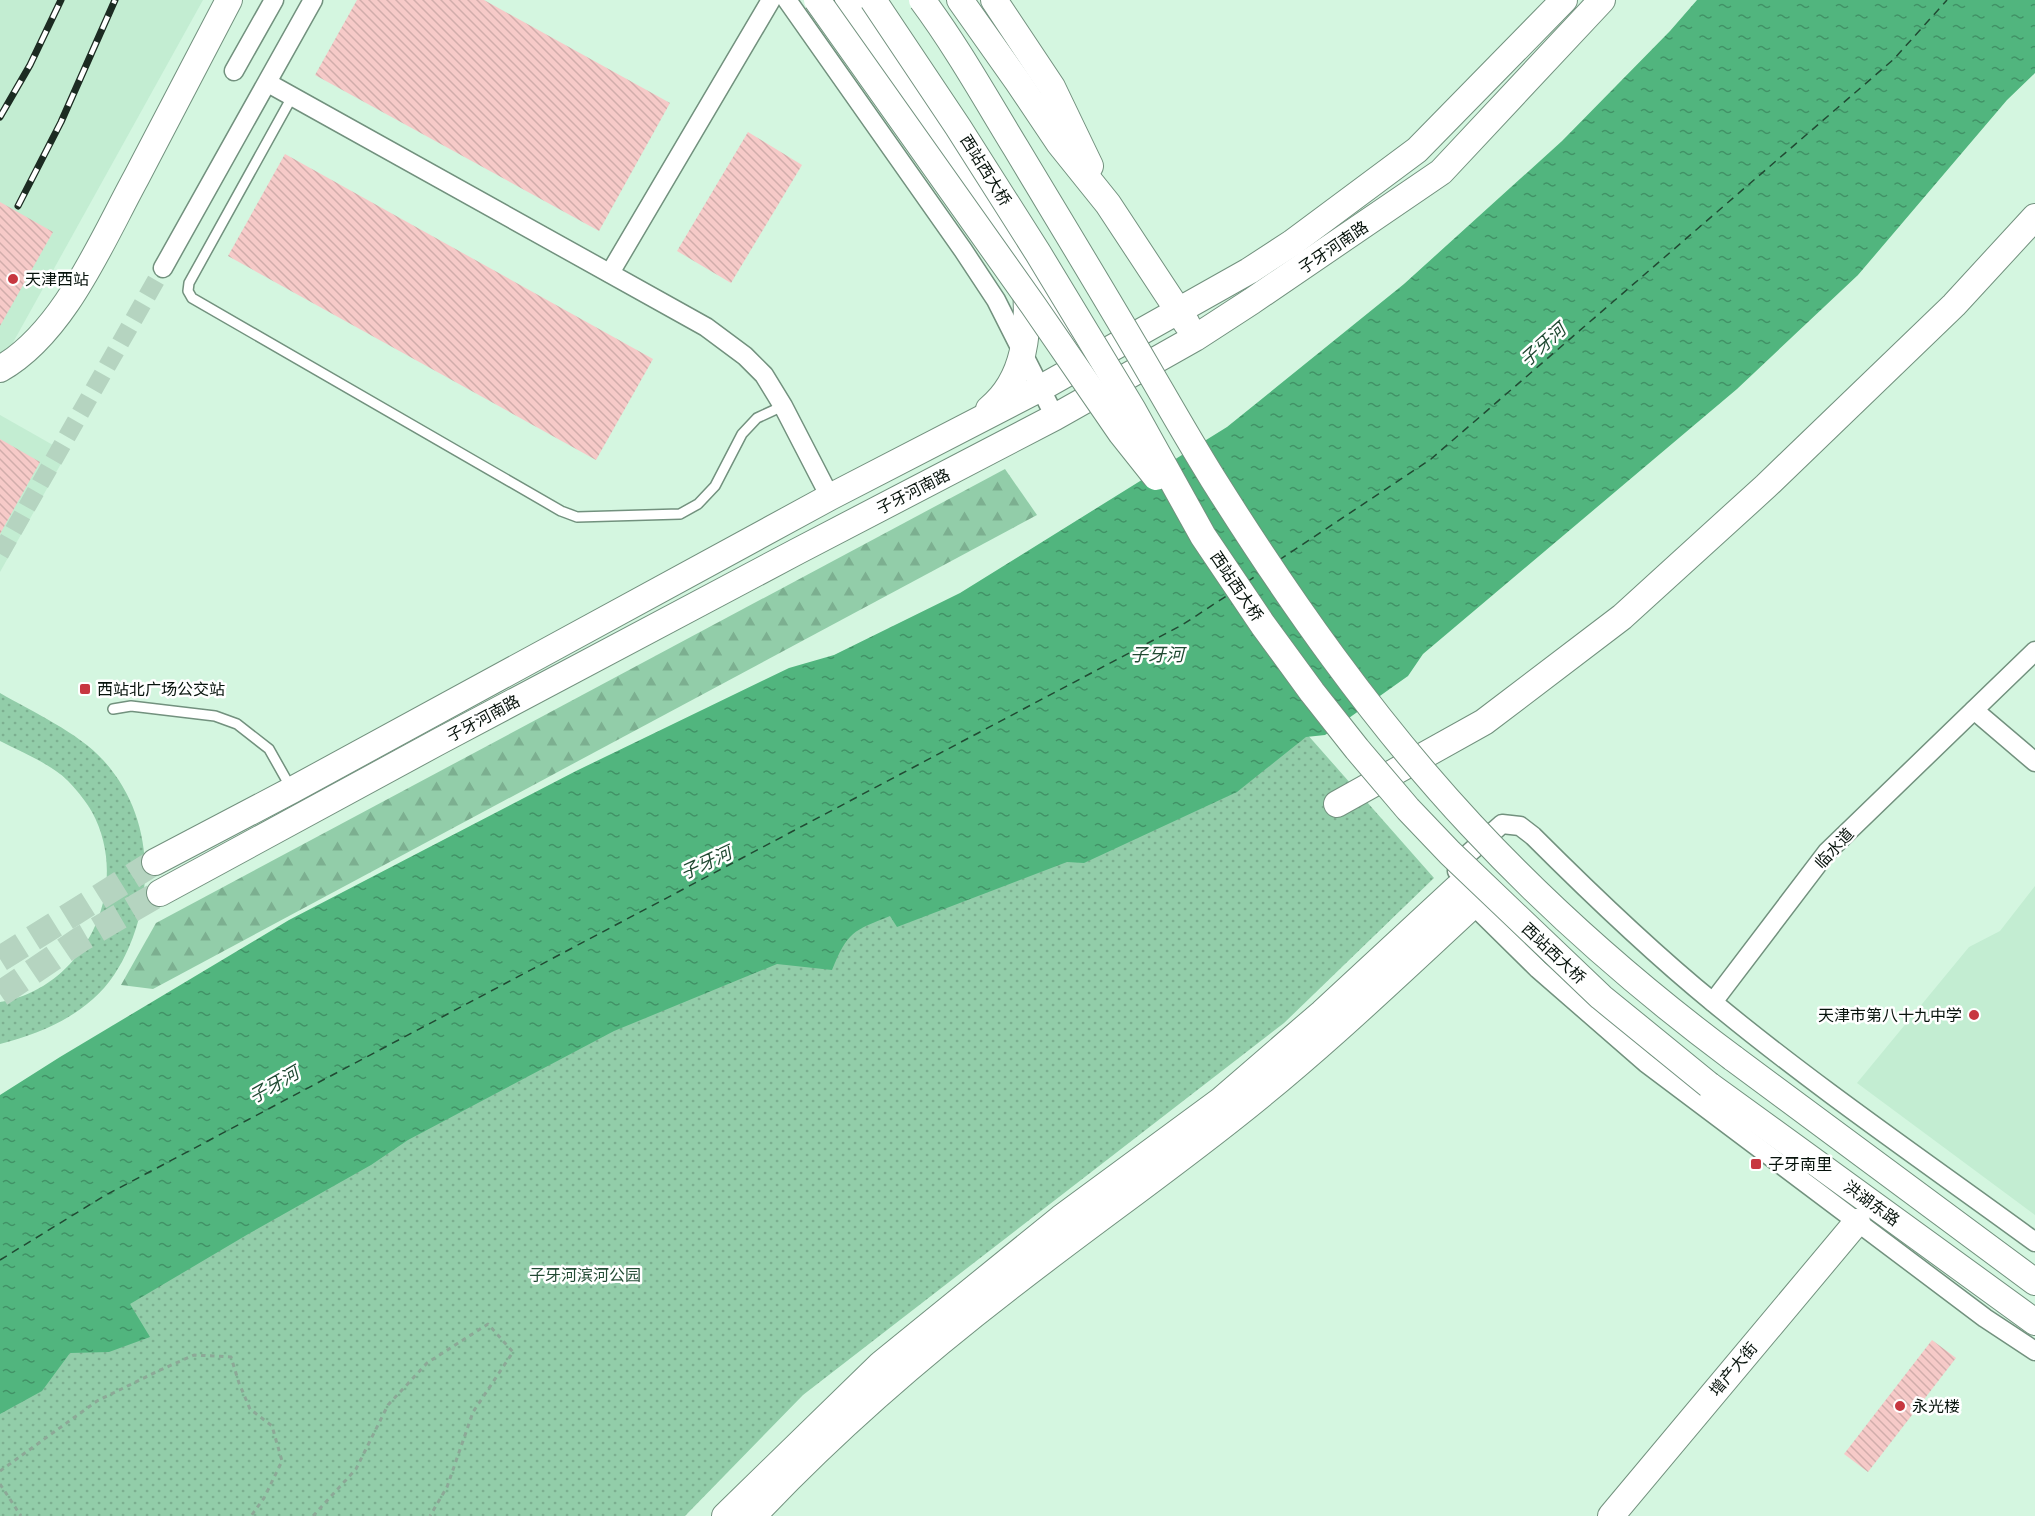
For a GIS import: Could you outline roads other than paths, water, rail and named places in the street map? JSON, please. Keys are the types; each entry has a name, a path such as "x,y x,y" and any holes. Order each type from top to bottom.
{"main road":[{"path":"0,369 23,352 50,326 81,281 229,0"},
{"path":"817,0 1121,433 1203,536"},
{"path":"848,0 1088,361 1116,384 1145,357 1170,316"},
{"name":"西站西大桥","path":"873,0 952,117 1038,253 1133,410 1203,536 1312,692 1408,809 1480,883 1592,989 1709,1085"},
{"name":"西站西大桥","path":"922,0 936,18 1019,153 1213,478 1324,646 1439,789 1527,883 1658,1002 1733,1058"},
{"path":"960,0 1059,143 1108,204 1150,267 1170,316 1195,338"},
{"path":"994,0 1052,87 1108,204"},
{"name":"子牙河南路","path":"155,862 292,790 830,497 1041,388 1249,271 1292,243 1418,150 1564,0"},
{"name":"子牙河南路","path":"160,893 480,719 1055,417 1195,338 1252,302 1441,172 1602,0"},
{"path":"1336,804 1484,722 1622,617 1766,486 1945,313 2035,217"},
{"path":"970,424 1004,394 1018,370 1027,331 1028,311 1021,262"},
{"path":"725,1516 881,1364 1061,1218 1220,1101 1322,1013 1465,897"},
{"path":"753,1516 830,1440 890,1386 1011,1286 1244,1109 1339,1030 1465,897"},
{"name":"洪湖东路","path":"1733,1058 2035,1282"},
{"name":"洪湖东路","path":"1709,1085 2035,1322"},
{"name":"增产大街","path":"1611,1516 1857,1222"}],"street":[{"path":"234,70 274,0"},
{"path":"163,268 313,0"},
{"path":"610,273 771,0"},
{"path":"787,0 996,300 1055,417"},
{"path":"268,83 706,327 745,356 764,375 783,406 830,497"},
{"name":"临水道","path":"1713,1002 1827,852 2035,651"},
{"path":"1974,710 2035,762"},
{"path":"2035,1242 1800,1071 1713,1002 1606,909 1533,836 1520,826 1503,824 1459,862 1456,875 1465,897 1538,969 1646,1062 1985,1318 2035,1351"}],"lane":[{"path":"292,97 189,284 188,291 192,298 561,511 577,517 680,514 698,504 715,486 742,434 757,418 783,406"},
{"path":"113,710 132,706 214,716 237,724 269,748 292,790"}],"water":[{"name":"子牙河","path":"1697,0 2035,0 2035,73 2007,100 1858,275 1737,389 1423,654 1408,676 1325,735 1306,737 1237,792 1084,863 1067,862 897,927 890,916 868,925 848,940 832,970 777,964 614,1031 408,1140 371,1165 130,1304 150,1337 109,1352 70,1353 42,1391 0,1414 0,1095 289,920 576,771 789,668 834,655 960,593 1227,427 1404,284 1562,141 1670,31"}],"tunnel":[{"path":"0,554 163,268"},
{"path":"0,959 155,862"},
{"path":"0,994 81,939 160,893"}],"railway":[{"path":"0,117 30,65 61,0"},
{"path":"18,206 61,122 115,0"}],"place":[{"name":"天津西站","path":"13,279"},
{"name":"西站北广场公交站","path":"85,689"},
{"name":"天津市第八十九中学","path":"1974,1015"},
{"name":"子牙南里","path":"1756,1164"},
{"name":"永光楼","path":"1900,1406"}],"park label":[{"name":"子牙河滨河公园","path":"585,1275"}]}
